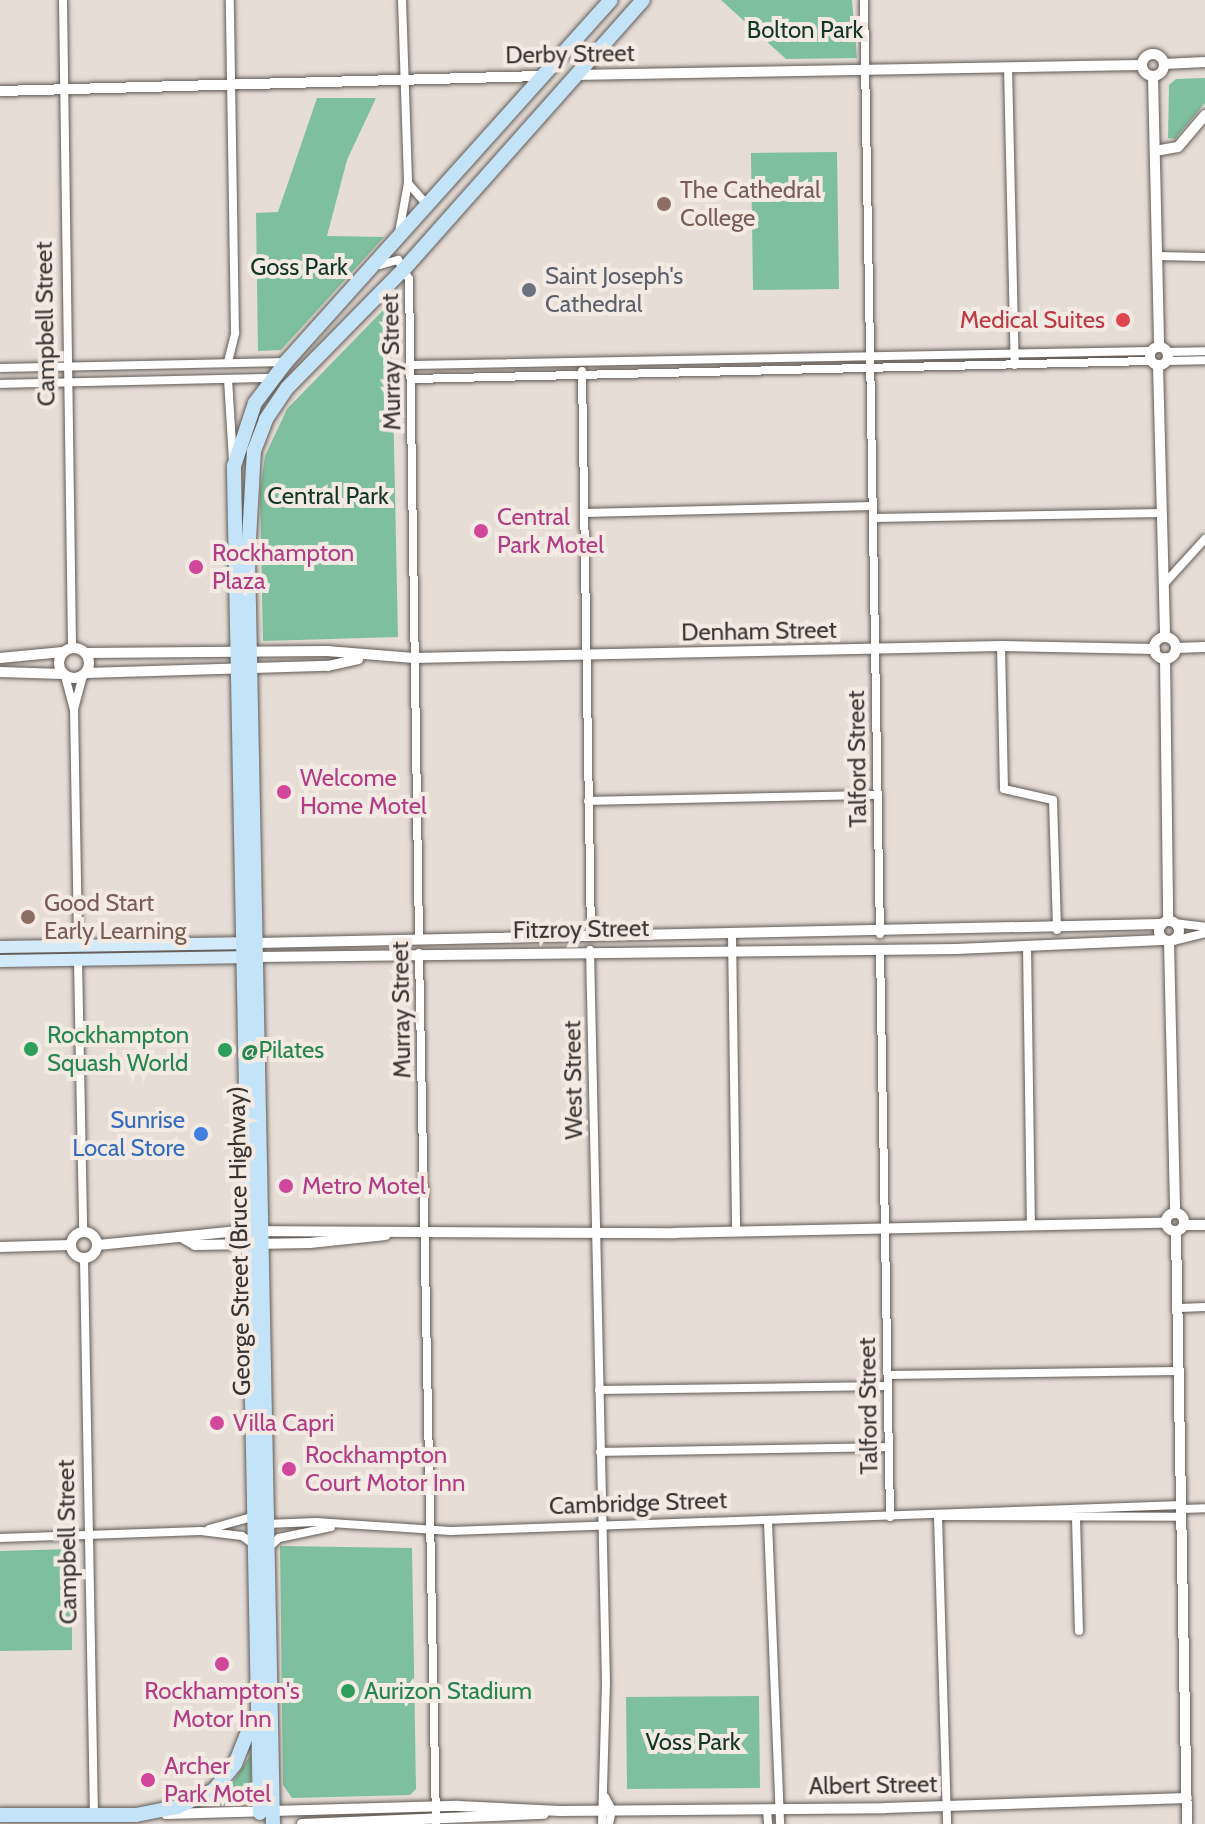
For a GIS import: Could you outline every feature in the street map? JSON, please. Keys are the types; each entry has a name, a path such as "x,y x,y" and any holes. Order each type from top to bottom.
{"highway":[{"name":"George Street (Bruce Highway)","path":"266,1818 255,1674 252,1543 254,1237 244,661 234,466 249,417 272,378 611,0"},
{"path":"272,378 285,376 336,336 405,268 643,0"},
{"name":"Derby Street","path":"542,76 574,75"},
{"name":"George Street (Bruce Highway)","path":"244,661 251,465 259,434 275,403 336,336"},
{"name":"George Street (Bruce Highway)","path":"254,1237 268,1548 266,1818"},
{"name":"Albert Street","path":"0,1815 94,1819 136,1815 200,1798 220,1784 249,1736 255,1674"}],"main road":[{"name":"Fitzroy Street","path":"0,947 78,953"},
{"name":"Fitzroy Street","path":"0,961 78,953 249,950"}],"street":[{"name":"Campbell Street","path":"63,0 68,650"},
{"path":"228,362 235,333 230,0"},
{"path":"399,236 408,183 402,0"},
{"name":"Talford Street","path":"864,0 890,1517"},
{"name":"Derby Street","path":"574,75 1142,65 1153,54 1164,64"},
{"path":"1153,76 1164,64 1205,62"},
{"path":"1142,65 1153,76 1155,151 1165,637 1155,649 1165,658 1175,1213 1180,1228 1178,1371 1187,1824"},
{"path":"1008,67 1015,365"},
{"name":"Derby Street","path":"0,91 232,87 542,76"},
{"path":"1155,151 1178,147 1205,115"},
{"path":"408,183 427,205"},
{"path":"1157,256 1205,257"},
{"name":"Murray Street","path":"349,291 357,290 388,259 405,268 413,379 414,658 436,1822"},
{"path":"412,365 870,357 1015,351 1205,360"},
{"path":"413,379 1015,365 1205,351"},
{"path":"0,368 286,362"},
{"name":"West Street","path":"582,362 605,1797 599,1811"},
{"path":"0,384 272,378"},
{"path":"228,379 234,466"},
{"path":"584,513 873,506"},
{"path":"874,518 1162,513"},
{"path":"1164,584 1205,539"},
{"path":"1165,637 1176,648"},
{"path":"1001,646 1004,789 1053,800 1058,943"},
{"name":"Denham Street","path":"64,675 244,661 327,651 363,658 414,658 1001,646 1155,649"},
{"path":"1165,658 1176,648 1205,647"},
{"path":"0,658 68,650"},
{"path":"0,1247 71,1245 83,1232 74,709 59,665 68,650"},
{"name":"Denham Street","path":"68,650 244,661"},
{"path":"74,709 85,674 86,653"},
{"path":"0,672 64,675"},
{"path":"588,801 878,795"},
{"path":"1168,923 1205,930"},
{"path":"1168,923 1179,931 1168,941"},
{"name":"Fitzroy Street","path":"249,950 333,941 1026,931 1168,923"},
{"path":"1096,928 1096,943"},
{"path":"1168,941 1205,930"},
{"path":"1026,931 1031,1226"},
{"path":"732,935 736,1232"},
{"path":"333,941 334,955"},
{"name":"Fitzroy Street","path":"249,950 334,955 590,949 732,952 1168,941"},
{"path":"1166,1223 1175,1213"},
{"path":"83,1232 98,1245 183,1238 195,1245 254,1237 1166,1223 1180,1228 1205,1225"},
{"path":"71,1245 84,1259 95,1253 98,1245"},
{"name":"Campbell Street","path":"84,1259 94,1819"},
{"path":"1179,1308 1205,1307"},
{"path":"888,1375 1178,1371"},
{"path":"599,1390 888,1386"},
{"path":"600,1452 889,1447"},
{"name":"Cambridge Street","path":"267,1523 432,1531 890,1517 1076,1518 1205,1508"},
{"name":"Cambridge Street","path":"939,1517 958,1509 1182,1510"},
{"path":"201,1531 252,1517"},
{"path":"939,1517 947,1824"},
{"path":"1076,1518 1079,1631"},
{"path":"768,1522 780,1824"},
{"path":"255,1629 260,1533 267,1523"},
{"name":"Cambridge Street","path":"268,1548 279,1538 336,1526"},
{"path":"0,1538 201,1531 242,1536 252,1543"},
{"name":"West Street","path":"605,1797 612,1810"},
{"name":"Albert Street","path":"136,1815 266,1818 335,1810 436,1806 599,1811 946,1806 1187,1798"},
{"path":"767,1809 768,1824"},
{"path":"335,1810 350,1823"},
{"path":"609,1824 612,1810"},
{"name":"Albert Street","path":"302,1824 436,1822 560,1811"},
{"path":"599,1811 602,1824"}],"green space":[{"name":"Bolton Park","path":"721,0 852,0 857,58 786,59"},
{"path":"1205,78 1205,103 1175,139 1168,138 1169,85 1176,79"},
{"name":"Goss Park","path":"317,98 376,98 347,160 327,236 384,237 281,350 258,351 256,213 278,212"},
{"path":"837,152 839,289 753,290 751,153"},
{"name":"Central Park","path":"391,302 398,637 263,641 260,492 265,456 287,409"},
{"name":"Aurizon Stadium","path":"280,1546 412,1548 416,1789 410,1795 292,1798 283,1785"},
{"path":"72,1549 72,1650 0,1651 0,1551"},
{"name":"Voss Park","path":"759,1696 760,1788 627,1789 626,1697"},
{"path":"251,1754 251,1803 203,1806 233,1782"}],"place":[{"name":"The Cathedral College","path":"664,204"},
{"name":"Saint Joseph's Cathedral","path":"529,290"},
{"name":"Medical Suites","path":"1123,320"},
{"name":"Central Park Motel","path":"481,531"},
{"name":"Rockhampton Plaza","path":"196,567"},
{"name":"Welcome Home Motel","path":"284,792"},
{"name":"Good Start Early Learning","path":"28,917"},
{"name":"Rockhampton Squash World","path":"31,1049"},
{"name":"@Pilates","path":"225,1050"},
{"name":"Sunrise Local Store","path":"201,1134"},
{"name":"Metro Motel","path":"286,1186"},
{"name":"Villa Capri","path":"217,1423"},
{"name":"Rockhampton Court Motor Inn","path":"289,1469"},
{"name":"Rockhampton's Motor Inn","path":"222,1664"},
{"name":"Aurizon Stadium","path":"348,1691"},
{"name":"Archer Park Motel","path":"148,1780"}]}
